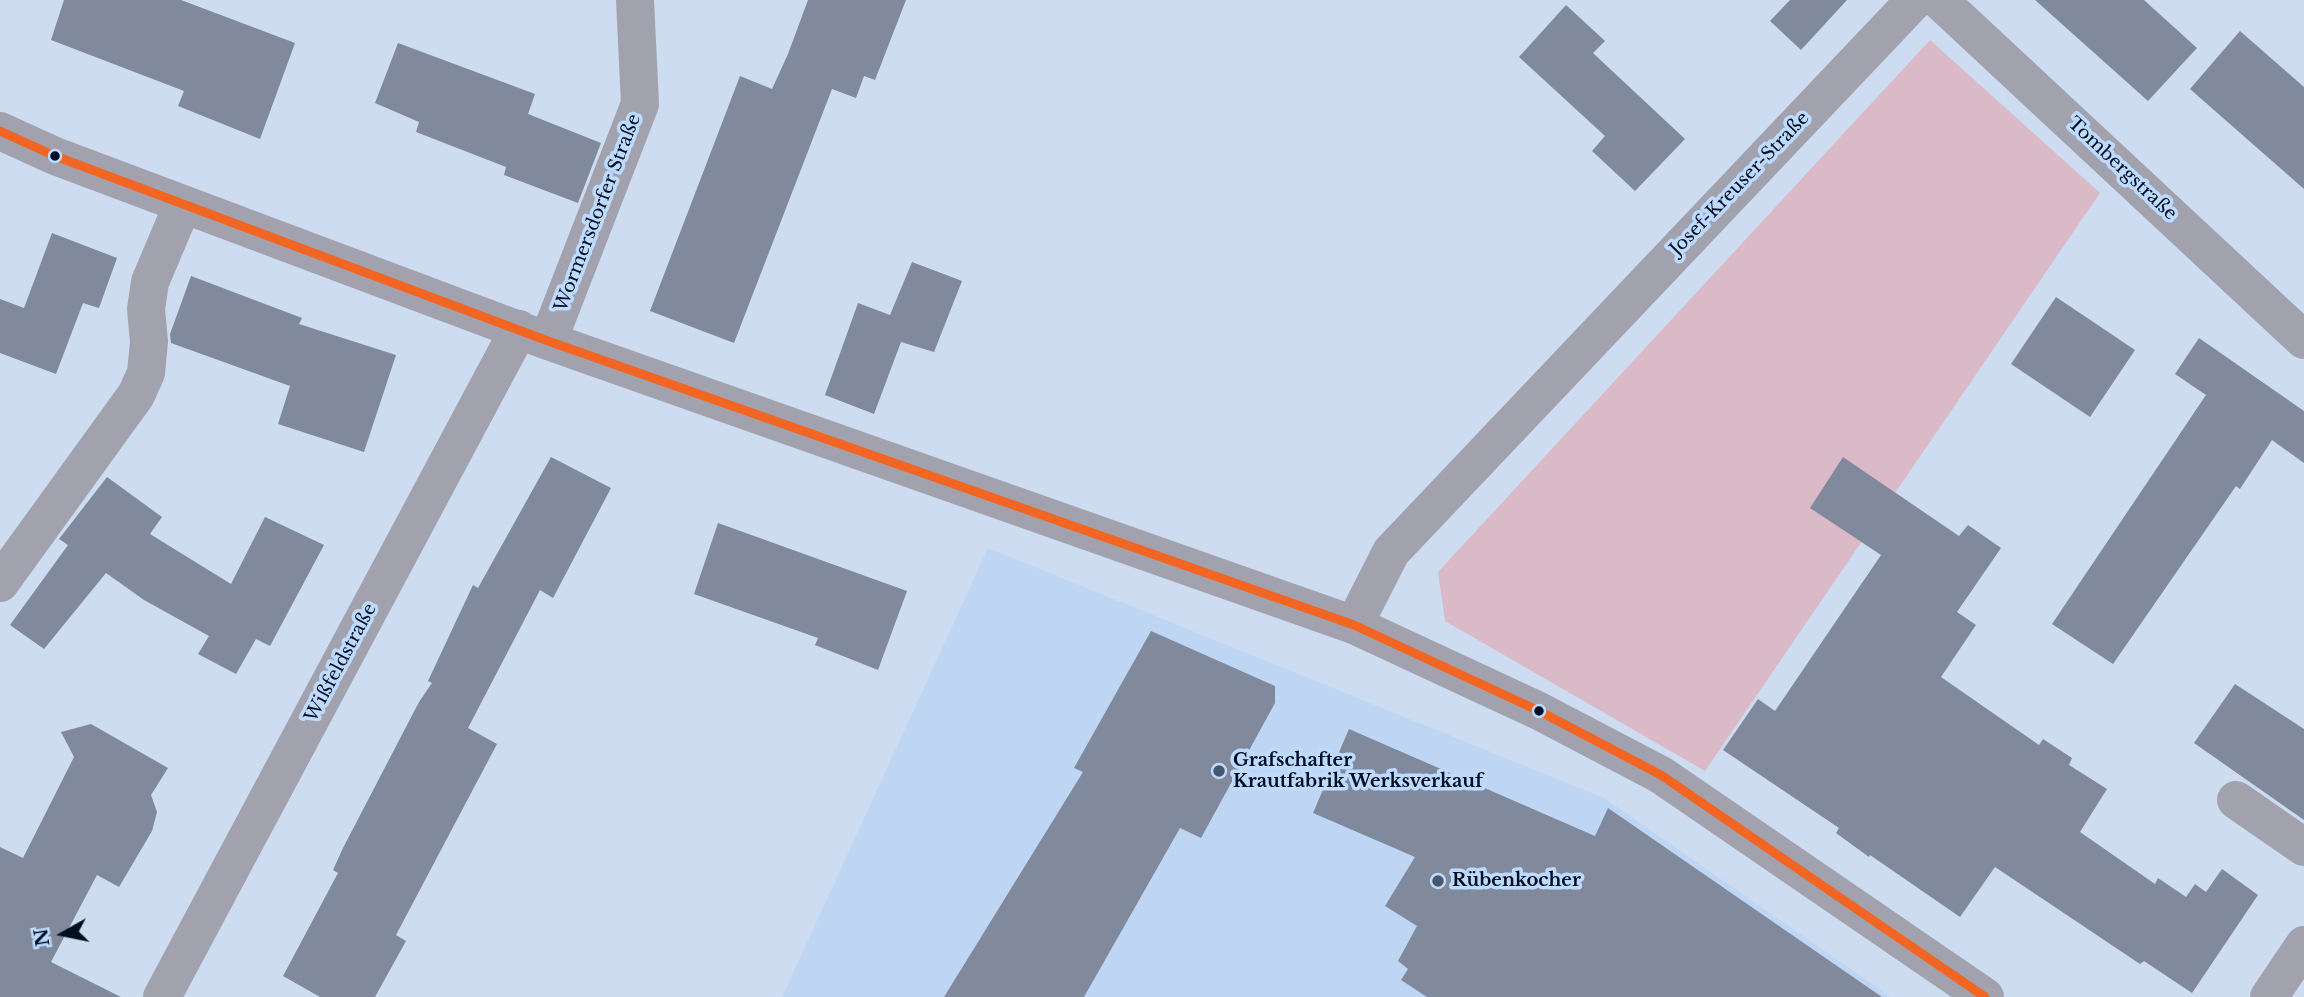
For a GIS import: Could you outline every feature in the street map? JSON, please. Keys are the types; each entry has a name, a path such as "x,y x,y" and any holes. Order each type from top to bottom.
{"street":[{"name":"Wormersdorfer Straße","path":"534,335 640,104 635,0"},
{"name":"Josef-Kreuser-Straße","path":"1354,625 1391,552 1915,0"},
{"name":"Tombergstraße","path":"1939,0 2304,340"},
{"path":"0,131 55,156 534,335 1354,625 1539,711 1661,775 1984,997"},
{"path":"0,583 136,395 146,373 149,342 146,309 150,282 183,204"},
{"name":"Wißfeldstraße","path":"162,997 534,335"},
{"path":"2236,800 2304,847"},
{"path":"2269,997 2304,945"}],"shaded area":[{"path":"1930,40 2100,193 1705,771 1445,621 1438,572"},
{"path":"988,548 1604,798 1891,997 782,997"}],"building":[{"path":"64,0 181,0 295,43 260,139 178,106 184,91 51,40"},
{"path":"808,0 906,0 875,80 864,76 856,98 832,89 734,343 650,311 740,76 772,89"},
{"path":"1790,0 1847,0 1801,50 1770,21"},
{"path":"2035,0 2144,0 2197,48 2148,101"},
{"path":"1566,5 1605,41 1593,53 1685,139 1635,191 1592,151 1605,136 1519,57"},
{"path":"2240,31 2304,87 2304,189 2190,89"},
{"path":"398,43 535,94 528,114 601,143 578,203 504,175 506,167 416,132 419,122 375,103"},
{"path":"52,233 117,258 99,308 83,303 56,374 0,353 0,299 24,308"},
{"path":"912,262 962,281 934,352 901,342 874,414 825,395 858,303 890,315"},
{"path":"191,276 302,318 299,324 396,355 364,452 278,424 290,386 171,343 170,334"},
{"path":"2056,297 2135,350 2090,417 2011,364"},
{"path":"2199,338 2304,411 2304,463 2272,440 2240,489 2236,486 2113,664 2052,624 2206,395 2175,374"},
{"path":"551,457 611,488 553,598 540,590 468,728 497,744 396,935 406,941 375,997 320,997 283,976 338,873 333,870 343,848 419,702 432,683 428,681 473,585 478,588"},
{"path":"1843,457 1959,536 1968,525 2001,548 1957,612 1976,625 1941,677 2039,745 2043,739 2072,758 2069,765 2107,789 2080,832 2155,884 2158,878 2186,897 2195,884 2206,892 2222,869 2258,895 2192,993 2144,961 2140,964 1995,867 1960,917 1870,855 1869,857 1836,833 1839,828 1723,750 1758,699 1775,711 1881,555 1810,508"},
{"path":"107,477 162,517 150,534 231,584 265,517 324,545 270,646 256,639 236,674 198,654 209,636 144,600 106,573 44,649 10,625 68,545 59,539"},
{"path":"718,523 907,591 878,670 815,645 818,638 694,594"},
{"path":"1151,631 1275,686 1275,703 1201,838 1180,828 1084,997 944,997 1083,772 1074,768"},
{"path":"2235,684 2304,729 2304,820 2194,743"},
{"path":"91,724 168,768 151,795 157,812 152,831 119,887 97,875 51,962 121,997 0,997 0,847 23,858 74,757 61,732"},
{"path":"1349,729 1595,836 1608,808 1882,997 1427,997 1401,980 1408,969 1398,961 1417,926 1385,906 1415,857 1313,813"}],"transit line":[{"path":"0,131 55,156 548,341 1354,625 1539,711 1661,775 1985,997"}],"place":[{"name":"Grafschafter Krautfabrik Werksverkauf","path":"1219,771"},
{"name":"Rübenkocher","path":"1438,881"}]}
